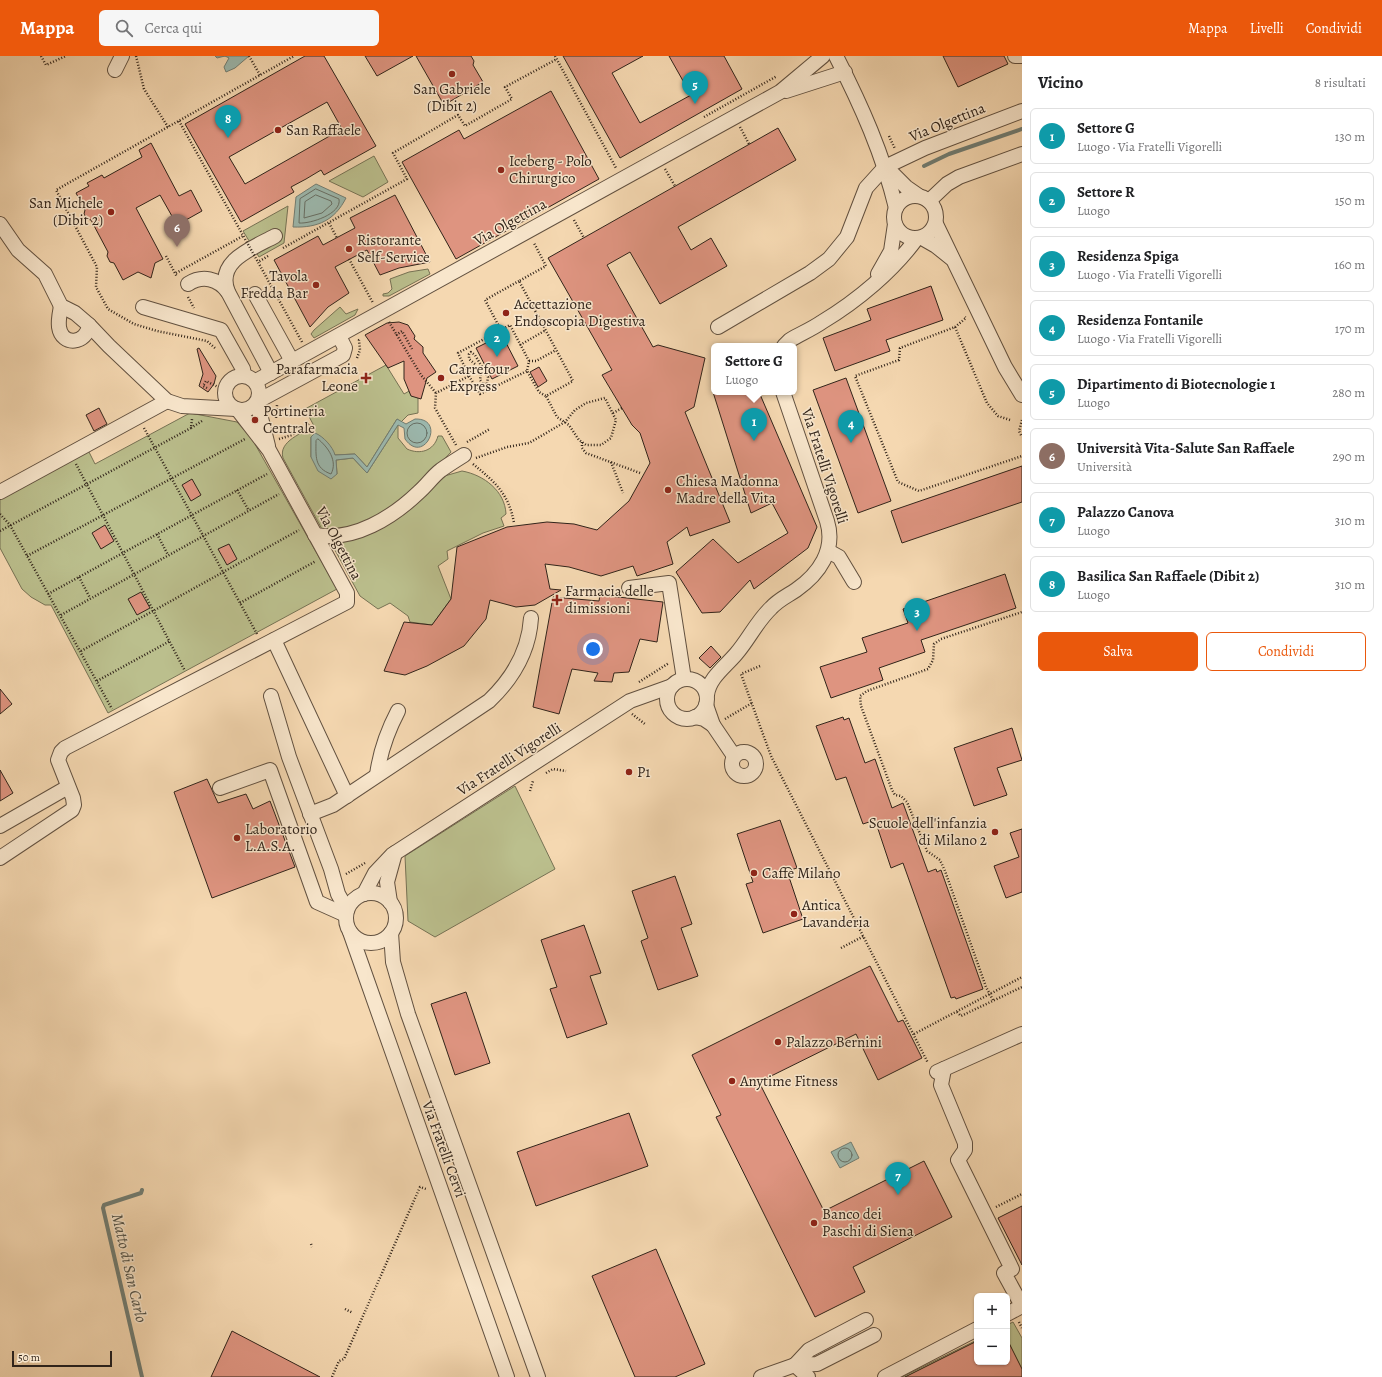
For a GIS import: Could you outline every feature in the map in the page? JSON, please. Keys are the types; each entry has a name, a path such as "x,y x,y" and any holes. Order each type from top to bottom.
{"street":[{"path":"115,70 122,56"},
{"name":"Via Olgettina","path":"807,78 823,56"},
{"path":"836,56 845,72 885,167 896,208 894,215 894,238 889,255 870,286"},
{"path":"1015,56 1022,56"},
{"name":"Via Olgettina","path":"250,378 271,373 339,336 383,315 807,78 845,72"},
{"name":"Via Olgettina","path":"718,327 810,273 830,259 847,237 866,188 885,167 937,143 1022,111"},
{"path":"896,208 908,197 924,199 959,177 1022,154"},
{"path":"885,167 902,184 924,199 935,210 936,224 1005,367 1022,395"},
{"path":"0,224 18,250 45,274 61,306 75,313 89,325 167,401 196,412 249,409 257,402 343,355 345,348 339,336"},
{"path":"895,224 902,234 910,238 920,238 941,250 955,263"},
{"path":"787,343 828,318 870,286 898,261 920,238 928,234 936,224"},
{"path":"228,292 225,277 227,269 232,261 275,236"},
{"path":"184,286 200,279 212,279 223,286 228,292 271,373"},
{"path":"254,294 292,361"},
{"path":"61,306 58,322 60,333 67,340 72,341 82,339 109,346"},
{"path":"143,307 221,330 243,369 260,392 257,402 275,445"},
{"path":"82,339 87,333 89,325"},
{"path":"196,412 236,377 250,378"},
{"path":"221,391 230,405 237,409 275,445"},
{"name":"Via Fratelli Vigorelli","path":"707,700 709,686 742,648 769,609 806,582 814,574 828,550 830,539 829,527 784,395"},
{"path":"0,492 167,401"},
{"name":"Via Olgettina","path":"269,635 344,604 348,599 347,593 309,536 275,445"},
{"path":"309,536 336,536 369,526 384,519 420,492 440,471 464,454"},
{"path":"828,550 839,557 854,582"},
{"path":"629,588 669,582 690,680"},
{"path":"310,814 333,805 489,701 505,686 517,668 525,650 530,632 531,618"},
{"path":"0,858 72,810 74,805 73,798 58,760 61,752 65,748 269,635 347,796"},
{"path":"669,707 668,694 672,686 690,680 708,679 717,675"},
{"path":"690,680 703,686 713,725 734,756"},
{"name":"Via Fratelli Vigorelli","path":"361,895 380,867 395,853 630,701 640,690 672,686"},
{"path":"640,690 661,700 680,717 695,717 704,719 713,725"},
{"path":"271,696 289,757 310,814 337,869 341,883 361,895"},
{"path":"695,717 702,712 707,700"},
{"path":"377,775 380,753 390,726 398,711"},
{"path":"220,788 270,770 317,902 346,913"},
{"path":"0,826 68,786"},
{"path":"390,902 378,894 361,895 350,903 346,913 346,924 350,932 360,940 367,943 380,941 391,933 396,920 395,913 390,902 387,882 395,853"},
{"path":"337,869 338,894 346,913"},
{"name":"Via Fratelli Cervi","path":"350,932 507,1377"},
{"name":"Via Fratelli Cervi","path":"391,933 393,962 408,1014 538,1377"},
{"path":"1010,1312 1022,1306 1004,1273 1012,1270 958,1160 966,1150 965,1143 942,1085 940,1070 1022,1034"},
{"path":"795,1365 809,1350 866,1320"},
{"path":"885,1377 974,1331"},
{"path":"761,1377 795,1365 818,1364 874,1335"},
{"path":"795,1365 808,1377"}],"path":[{"path":"41,56 46,65 66,56"},
{"path":"136,56 144,89 168,127"},
{"path":"249,56 260,75"},
{"path":"218,352 207,341 146,328 118,316 108,309 102,301 96,287 97,267 56,190 294,56"},
{"path":"277,251 407,179 393,153 458,115 465,126 512,99 506,87 556,57 620,175"},
{"path":"698,120 778,75"},
{"path":"179,120 258,262 271,255"},
{"path":"732,129 739,125 749,144"},
{"path":"658,171 671,164"},
{"path":"664,168 675,186"},
{"path":"567,223 580,215"},
{"path":"573,219 584,238"},
{"path":"329,223 337,238"},
{"path":"176,274 244,237"},
{"path":"501,330 485,300 546,266 533,242 540,238"},
{"path":"166,256 184,286 194,309 202,311"},
{"path":"349,259 421,375 436,394 435,408 464,454 501,489 512,510 514,523"},
{"path":"519,281 573,381 546,396"},
{"path":"962,312 966,318 955,327 900,348 899,360 855,376 898,482 919,491 1022,456"},
{"path":"383,315 384,327"},
{"path":"464,454 507,448 529,443 564,422 575,410 586,403 605,398 616,420 610,438 601,445 586,445 569,425 564,422 557,417 546,396 539,392 527,371 529,361 510,325 458,353 480,394 527,371"},
{"path":"955,327 987,403 998,416 1010,420"},
{"path":"520,345 546,330"},
{"path":"396,335 402,331 412,349"},
{"path":"355,360 360,353 359,340 365,337"},
{"path":"529,361 536,361 556,350"},
{"path":"475,364 469,359 469,354 471,352 475,355 488,377 487,384 483,384 480,380 482,373"},
{"path":"436,394 482,367"},
{"path":"206,388 203,386 206,381 221,391"},
{"path":"276,424 276,411 278,403"},
{"path":"613,413 622,408"},
{"path":"191,428 196,412"},
{"path":"138,417 257,634 269,635"},
{"path":"0,531 207,420"},
{"path":"1022,420 1019,431 1022,437"},
{"path":"275,445 309,424"},
{"path":"464,454 490,429"},
{"path":"275,445 277,432"},
{"path":"27,556 248,438 245,434"},
{"path":"582,442 582,448 586,453 640,473"},
{"path":"70,454 186,670 180,674"},
{"path":"611,462 624,493"},
{"path":"264,467 272,480"},
{"path":"48,594 268,473"},
{"path":"276,487 283,500"},
{"path":"237,490 249,511"},
{"path":"61,615 279,494"},
{"path":"0,514 10,525 81,651 113,712 119,707"},
{"path":"296,524 299,530 309,536"},
{"path":"81,651 299,530"},
{"path":"157,534 168,555"},
{"path":"313,555 320,568"},
{"path":"240,603 316,561"},
{"path":"79,577 90,598"},
{"path":"994,1000 986,986 940,860 927,851 908,802 901,796 895,795 892,790 861,706 860,696 868,691 928,669 933,660 934,644 941,639 1022,612"},
{"path":"97,681 170,641"},
{"path":"640,690 672,660"},
{"path":"760,666 742,674 771,756 914,1034 1022,977"},
{"path":"713,725 752,704"},
{"path":"628,710 644,724"},
{"path":"542,775 553,769 566,771"},
{"path":"530,791 531,782 537,778"},
{"path":"337,869 346,875 366,863"},
{"path":"841,948 864,936"},
{"path":"957,1012 961,1016 1022,987"},
{"path":"332,1377 339,1361 344,1359 420,1187 431,1192"},
{"path":"984,1214 1022,1194"},
{"path":"311,1244 312,1248"},
{"path":"345,1309 353,1313"}],"green space":[{"path":"374,156 388,182 363,197 329,181"},
{"path":"288,206 284,243 259,257 243,231"},
{"path":"428,269 430,274 389,296 383,296 383,294 388,293 392,289 390,279 409,272"},
{"path":"340,307 346,314 358,309 355,315 314,338 311,334 314,330"},
{"path":"386,365 404,394 411,390 418,393 418,413 408,415 401,422 397,419 367,467 355,454 335,455 311,437 311,457 337,474 336,460 353,458 367,473 398,425 398,438 407,449 417,452 426,450 433,445 438,436 442,436 451,452 410,493 379,515 362,523 344,528 323,531 283,458 282,452 284,447 292,438 314,426 305,409"},
{"path":"190,413 237,422 251,437 337,589 108,713 51,605 45,605 31,597 22,589 0,548 0,497 88,450 95,464"},
{"path":"462,471 485,480 497,491 505,506 506,514 501,518 504,526 483,533 447,551 448,559 438,566 451,599 432,625 410,622 408,616 390,603 378,609 360,596 330,541 348,538 441,477"},
{"path":"515,786 555,869 435,937 408,921 405,856"},
{"path":"1013,1322 1022,1338 1022,1377 902,1377 974,1341 974,1365 1010,1365 1010,1324"}],"water":[{"path":"225,56 249,56 235,68 226,72 224,67 229,58"},
{"path":"316,184 346,198 342,206 331,217 318,224 293,227 296,197"},
{"path":"397,419 406,424 415,419 425,421 430,426 431,432 429,439 425,444 419,447 412,446 405,439 404,428 398,425 367,473 353,458 336,460 337,474 331,479 318,471 311,457 311,437 315,433 327,442 335,455 355,454 367,467"},
{"path":"851,1142 859,1158 840,1168 831,1152"}],"building":[{"path":"305,56 324,56 376,146 324,175 321,170 291,187 294,192 241,222 185,124","holes":["327,102 342,129 245,184 229,157"]},
{"name":"San Gabriele (Dibit 2)","path":"365,56 413,56 377,76"},
{"name":"San Gabriele (Dibit 2)","path":"416,56 471,56 474,61 473,65 483,82 444,105"},
{"path":"563,56 643,56 612,73 640,123 691,95 669,56 724,56 742,89 620,158"},
{"path":"943,56 1004,56 1008,64 958,87"},
{"name":"Iceberg - Polo Chirurgico","path":"551,91 599,179 456,259 402,162 459,130 464,139"},
{"path":"778,128 796,160 678,227 691,250 711,238 727,266 660,304 630,252 607,265 653,347 658,345 705,358 694,407 685,412 730,522 690,536 687,527 667,542 673,564 637,576 633,566 601,576 569,567 545,564 550,589 561,590 535,605 516,607 490,600 486,619 464,646 427,666 405,675 384,671 404,622 432,625 451,599 457,547 507,527 547,522 574,524 597,530 629,501 650,463 640,433 632,425 602,375 612,370 548,258"},
{"name":"San Michele (Dibit 2)","path":"151,143 179,196 191,190 202,211 177,225 160,195 136,208 163,259 155,263 151,278 138,272 123,280 114,263 110,262 107,256 108,252 91,220 87,219 84,214 85,210 76,193 89,186 87,183 102,175 104,178 142,157 139,150"},
{"path":"395,195 430,262 399,268 380,275 367,250 335,267 349,293 328,307 310,327 274,260 318,236 323,245 355,228 350,218"},
{"path":"931,286 943,320 886,340 890,351 835,371 823,338 871,320 867,309"},
{"path":"399,322 408,325 415,336 414,339 423,347 423,353 436,372 427,378 421,399 411,396 404,379 404,361 388,368 365,335 387,323"},
{"path":"502,335 518,366 492,379 476,348"},
{"path":"199,348 216,376 214,384 208,392 199,386 203,374 197,349"},
{"path":"539,367 547,381 538,387 530,372"},
{"path":"846,378 891,501 858,513 813,390"},
{"path":"714,395 760,395 817,527 808,548 754,589 750,580 720,612 702,613 676,572 713,539 738,563 788,533 772,503 751,513"},
{"path":"99,408 107,424 94,431 86,415"},
{"path":"1022,466 1022,502 902,543 891,511"},
{"path":"192,479 201,495 191,501 182,485"},
{"path":"105,525 114,541 101,549 92,533"},
{"path":"229,544 237,559 227,565 218,549"},
{"path":"1005,574 1016,608 921,640 925,652 879,668 883,680 831,698 820,667 867,652 862,638 908,623 903,609"},
{"path":"141,592 150,608 137,615 128,599"},
{"path":"600,595 663,602 657,642 640,639 629,672 614,673 612,682 594,681 598,673 572,669 559,714 533,707 553,597 599,601"},
{"path":"711,646 721,657 710,668 699,658"},
{"path":"0,689 12,704 0,714"},
{"path":"843,717 844,720 849,718 865,763 875,759 892,808 903,803 928,872 936,869 937,872 941,870 983,989 956,999 955,997 951,998 903,863 891,868 875,820 863,824 846,777 836,780 816,726"},
{"path":"1012,728 1022,760 997,768 1007,795 974,806 954,748"},
{"path":"0,770 13,793 0,801"},
{"name":"Laboratorio L.A.S.A.","path":"207,779 218,803 246,794 253,809 270,801 295,867 212,898 174,792"},
{"path":"780,820 797,868 787,871 803,919 763,933 746,884 753,882 737,834"},
{"path":"1022,829 1022,892 1006,898 994,866 1019,857 1010,833"},
{"path":"675,876 692,924 681,928 698,976 658,990 641,941 648,938 632,891"},
{"path":"584,925 601,973 590,976 607,1024 567,1038 550,989 557,987 541,940"},
{"path":"870,966 898,1022 903,1020 922,1058 878,1080 856,1034 759,1082 824,1211 924,1161 952,1217 853,1267 865,1292 815,1317 716,1117 721,1115 692,1055"},
{"path":"466,992 490,1063 455,1075 431,1004"},
{"path":"629,1113 648,1166 536,1206 517,1152"},
{"path":"1022,1206 1022,1265 998,1218"},
{"path":"656,1249 705,1364 675,1377 635,1377 592,1276"},
{"path":"232,1331 320,1377 211,1377"},
{"path":"974,1342 974,1365 1010,1365 1010,1345 1022,1369 1022,1377 905,1377"}],"waterway":[{"path":"924,166 949,154 1022,129"},
{"name":"Matto di San Carlo","path":"142,1190 141,1193 104,1205 103,1208 142,1377"}],"place":[{"name":"San Gabriele (Dibit 2)","path":"452,74"},
{"name":"Dipartimento di Biotecnologie 1","path":"695,104"},
{"name":"San Raffaele","path":"278,130"},
{"name":"Basilica San Raffaele (Dibit 2)","path":"228,138"},
{"name":"Iceberg - Polo Chirurgico","path":"501,170"},
{"name":"San Michele (Dibit 2)","path":"111,212"},
{"name":"Università Vita-Salute San Raffaele","path":"177,247"},
{"name":"Ristorante Self-Service","path":"349,249"},
{"name":"Tavola Fredda Bar","path":"316,285"},
{"name":"Accettazione Endoscopia Digestiva","path":"506,313"},
{"name":"Settore R","path":"497,357"},
{"name":"Parafarmacia Leone","path":"366,378"},
{"name":"Carrefour Express","path":"441,378"},
{"name":"Portineria Centrale","path":"255,420"},
{"name":"Settore G","path":"754,441"},
{"name":"Residenza Fontanile","path":"851,443"},
{"name":"Chiesa Madonna Madre della Vita","path":"668,490"},
{"name":"Farmacia delle dimissioni","path":"557,600"},
{"name":"Residenza Spiga","path":"917,631"},
{"name":"P1","path":"629,772"},
{"name":"Scuole dell'infanzia di Milano 2","path":"995,832"},
{"name":"Laboratorio L.A.S.A.","path":"237,838"},
{"name":"Caffè Milano","path":"754,873"},
{"name":"Antica Lavanderia","path":"794,914"},
{"name":"Palazzo Bernini","path":"778,1042"},
{"name":"Anytime Fitness","path":"732,1081"},
{"name":"Palazzo Canova","path":"898,1195"},
{"name":"Banco dei Paschi di Siena","path":"814,1223"}]}
